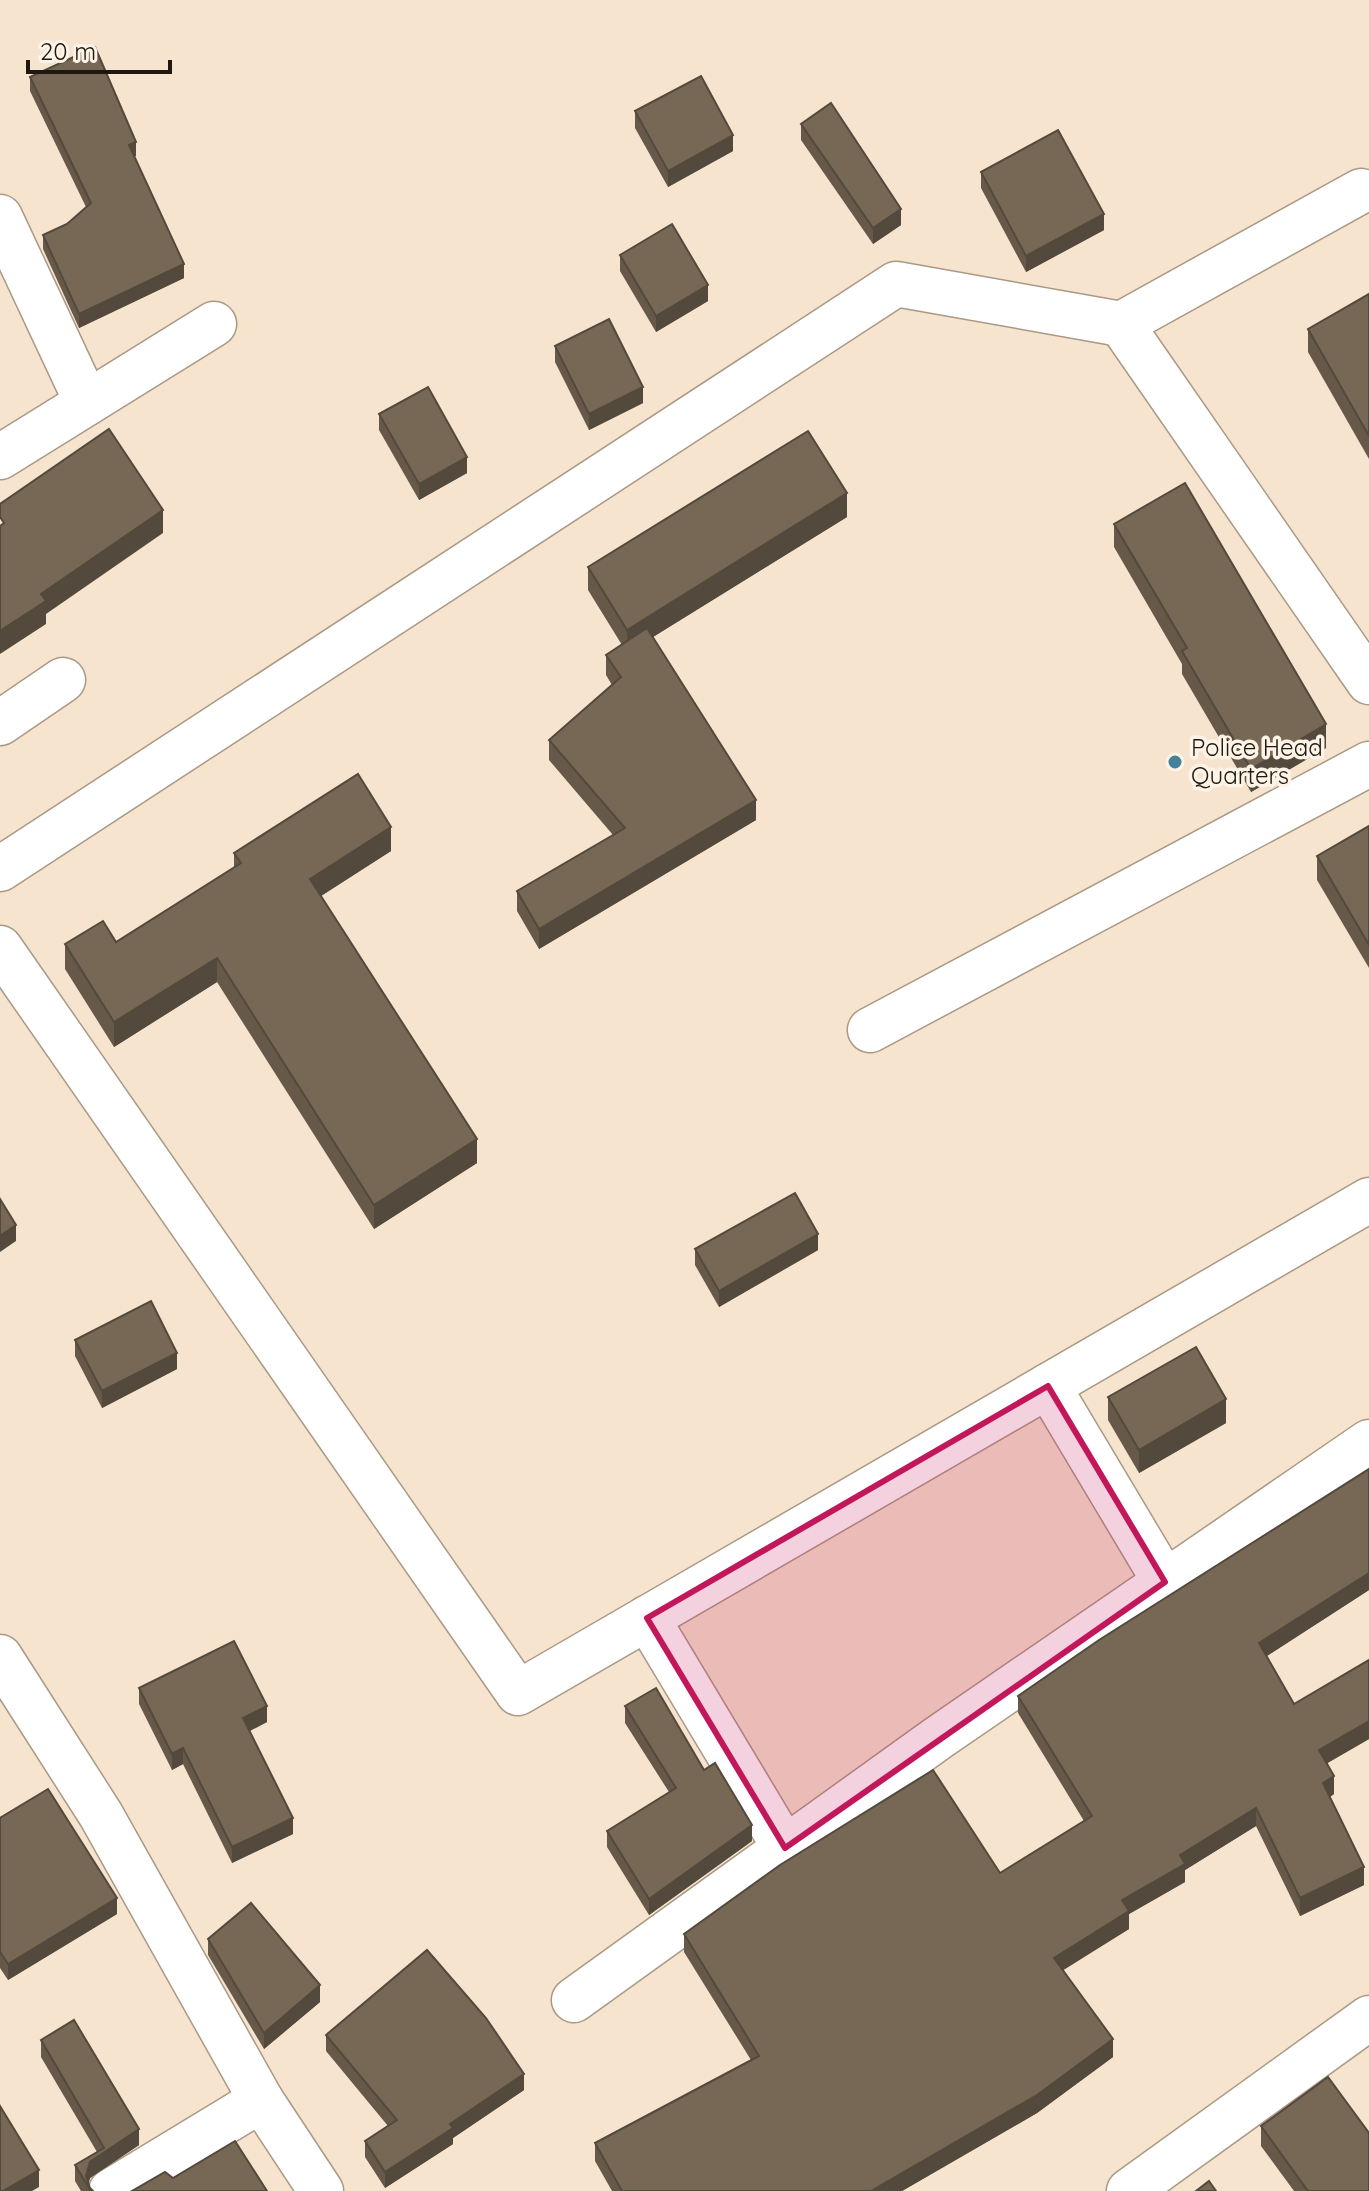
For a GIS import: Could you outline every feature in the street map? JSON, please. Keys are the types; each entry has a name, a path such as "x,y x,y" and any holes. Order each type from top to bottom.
{"street":[{"path":"0,869 896,284 1121,324 1361,191"},
{"path":"0,217 87,403"},
{"path":"0,457 214,324"},
{"path":"1121,324 1369,682"},
{"path":"0,723 63,680"},
{"path":"870,1030 1369,764"},
{"path":"0,948 518,1693 1369,1200"},
{"path":"1048,1386 1165,1582"},
{"path":"574,2000 785,1848 1369,1442"},
{"path":"647,1618 785,1848"},
{"path":"0,1657 101,1815 261,2100 321,2191"},
{"path":"1129,2191 1369,2018"},
{"path":"111,2191 261,2100"}],"highlighted area":[{"path":"1048,1386 1165,1582 785,1848 647,1618"}],"building":[{"path":"95,47 136,142 129,145 184,264 79,314 43,235 67,224 91,203 30,77"},
{"path":"701,76 733,135 668,171 635,111"},
{"path":"831,103 901,209 873,228 801,124"},
{"path":"1058,130 1104,214 1026,256 981,172"},
{"path":"672,224 708,285 656,316 620,255"},
{"path":"1369,294 1369,436 1308,329"},
{"path":"609,319 643,387 589,414 555,346"},
{"path":"428,387 467,457 419,484 379,414"},
{"path":"109,429 163,510 41,594 46,601 0,631 0,526 4,523 0,517 0,504"},
{"path":"808,431 847,493 627,630 588,567"},
{"path":"1185,483 1326,724 1251,769 1182,651 1187,648 1114,524"},
{"path":"647,628 756,800 539,929 517,891 625,828 549,740 621,677 606,655"},
{"path":"358,774 391,827 310,879 477,1139 374,1205 217,958 114,1022 65,944 103,921 116,942 241,863 234,853"},
{"path":"1369,826 1369,945 1317,856"},
{"path":"795,1193 818,1234 719,1291 695,1249"},
{"path":"0,1199 16,1225 0,1236"},
{"path":"151,1301 177,1353 102,1391 75,1340"},
{"path":"1196,1347 1226,1399 1139,1450 1108,1397"},
{"path":"1369,1469 1369,1573 1259,1643 1294,1704 1369,1660 1369,1721 1319,1750 1334,1776 1323,1783 1364,1867 1300,1898 1256,1808 1180,1855 1185,1864 1122,1900 1129,1911 1054,1958 1113,2039 1037,2095 871,2191 622,2191 595,2143 759,2056 684,1934 780,1865 933,1770 1000,1873 1092,1816 1018,1696 1099,1640"},
{"path":"234,1641 267,1706 243,1718 293,1818 232,1847 183,1748 172,1754 139,1688"},
{"path":"656,1688 704,1770 715,1763 752,1825 649,1899 607,1831 676,1788 625,1706"},
{"path":"48,1789 117,1898 8,1964 0,1952 0,1818"},
{"path":"251,1903 320,1985 264,2033 208,1939"},
{"path":"427,1950 486,2018 524,2074 450,2124 453,2128 385,2172 365,2141 397,2120 326,2035"},
{"path":"74,2020 139,2129 90,2162 86,2176 93,2191 91,2191 75,2165 104,2148 41,2040"},
{"path":"1328,2077 1369,2133 1369,2191 1308,2191 1261,2126"},
{"path":"0,2106 39,2170 3,2191 0,2191"},
{"path":"235,2141 267,2191 132,2191 165,2172 173,2178"},
{"path":"1209,2181 1216,2191 1196,2191"}],"place":[{"name":"Police Head Quarters","path":"1175,762"}]}
